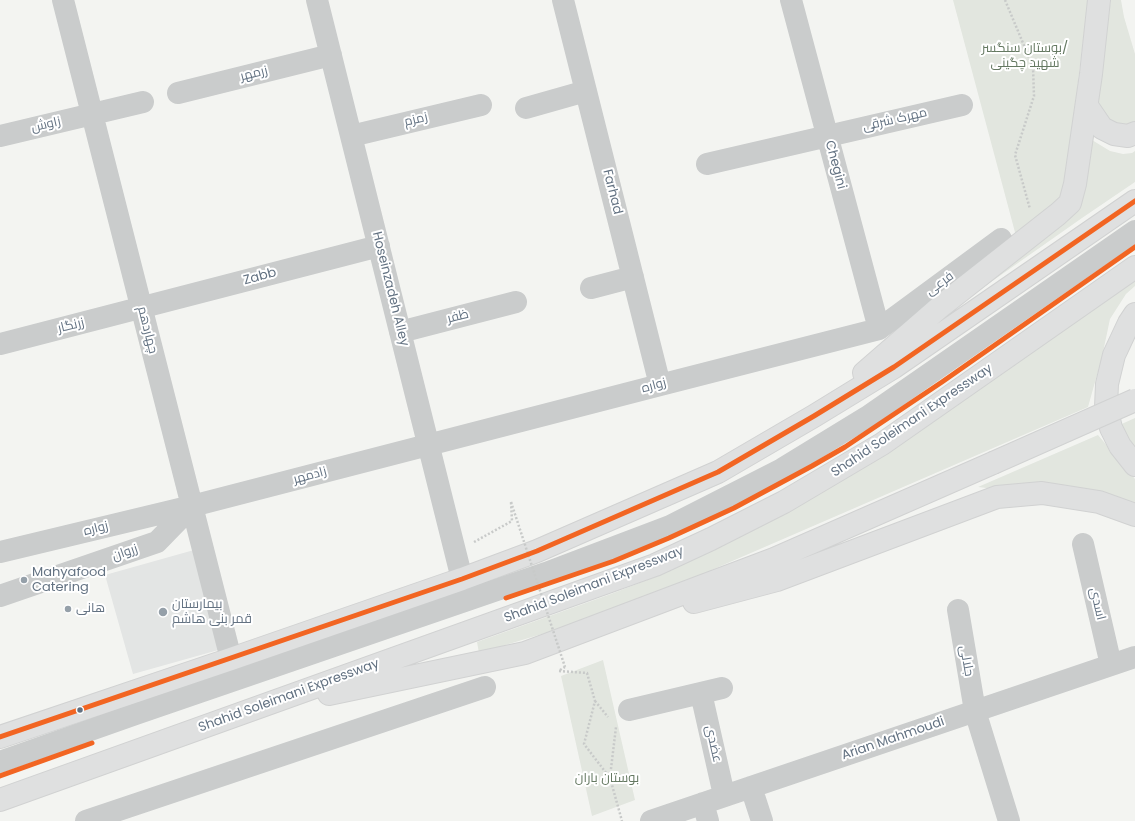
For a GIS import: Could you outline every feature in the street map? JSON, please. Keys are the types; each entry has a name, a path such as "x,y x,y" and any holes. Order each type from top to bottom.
{"highway":[{"path":"814,416 941,306 1070,203 1075,184 1087,106 1099,0"},
{"path":"1087,106 1102,128 1114,134 1128,136 1135,133"},
{"path":"0,737 462,579 537,551 718,472 894,367 1135,201"},
{"name":"Shahid Soleimani Expressway","path":"0,800 654,565 752,519 791,498 882,444 1135,267"},
{"path":"1135,314 1129,323 1114,355 1107,384 1106,407 1111,428 1120,446 1135,465"},
{"path":"250,710 526,654 774,559 1135,400"},
{"path":"583,631 777,580 997,498 1042,493 1099,502 1135,515"}],"street":[{"name":"چهاردهم","path":"64,0 231,659"},
{"name":"Hoseinzadeh Alley","path":"317,0 462,579"},
{"name":"Chegini","path":"791,0 880,329"},
{"name":"Farhad","path":"567,1 586,91 660,385"},
{"name":"زرمهر","path":"178,93 331,55"},
{"path":"526,108 586,91"},
{"name":"زاوش","path":"0,136 143,102"},
{"name":"مهرک شرقی","path":"828,135 962,104"},
{"name":"زمزم","path":"351,136 481,105"},
{"path":"707,164 828,135"},
{"path":"0,762 546,573 670,526 782,470 866,417 1135,231"},
{"name":"فرعی","path":"880,329 1001,239"},
{"name":"Zabb","path":"142,308 378,246"},
{"path":"0,776 363,647 614,560 669,538 734,508 806,470 851,442 1135,247"},
{"path":"591,288 633,277"},
{"name":"ظفر","path":"400,332 516,302"},
{"name":"زرنگار","path":"0,344 142,308"},
{"name":"زواره","path":"429,445 880,329"},
{"name":"زادمهر","path":"192,506 429,445"},
{"name":"زواره","path":"0,552 192,506"},
{"name":"زروان","path":"0,596 157,542 192,506"},
{"name":"اسدی","path":"1083,544 1111,665"},
{"name":"جلالی","path":"958,610 975,711 1009,821"},
{"name":"Arian Mahmoudi","path":"651,821 705,812 724,795 1135,657"},
{"path":"86,821 485,687"},
{"name":"عضدی","path":"629,710 712,691 724,795"},
{"path":"751,787 762,821"}],"path":[{"path":"1005,0 1033,67 1034,96 1015,156 1030,211"},
{"path":"456,552 512,521 512,502 565,666 559,670 588,673 594,700 584,744 610,778 622,821"},
{"path":"594,700 616,726 610,778"}],"shaded area":[{"name":"بیمارستان قمر بنی هاشم","path":"194,550 222,649 133,674 105,575"}],"green space":[{"name":"بوستان سنگسر/ شهید چگینی","path":"953,0 1088,0 1065,193 1016,236"},
{"path":"1111,0 1121,0 1124,17 1135,54 1135,126 1123,130 1099,113 1096,94"},
{"path":"1092,140 1110,151 1123,154 1132,153 1135,151 1135,182 944,315 1065,220"},
{"path":"1135,280 1135,286 1126,294 1110,319 1102,357 1088,407 670,588 565,627 479,653 477,642 663,574 749,532 936,420"},
{"path":"1135,418 1135,450 1115,427"},
{"path":"1098,435 1135,479 1135,505 978,487"},
{"name":"بوستان باران","path":"603,660 635,800 592,816 561,676"}],"transit line":[{"path":"0,737 462,579 537,551 718,472 894,367 1135,201"},
{"path":"506,598 614,561 669,538 734,508 812,466 845,447 942,382 1135,247"},
{"path":"0,776 92,743"}],"place":[{"name":"Mahyafood Catering","path":"24,580"},
{"name":"هانی","path":"68,609"},
{"name":"بیمارستان قمر بنی هاشم","path":"163,612"}]}
